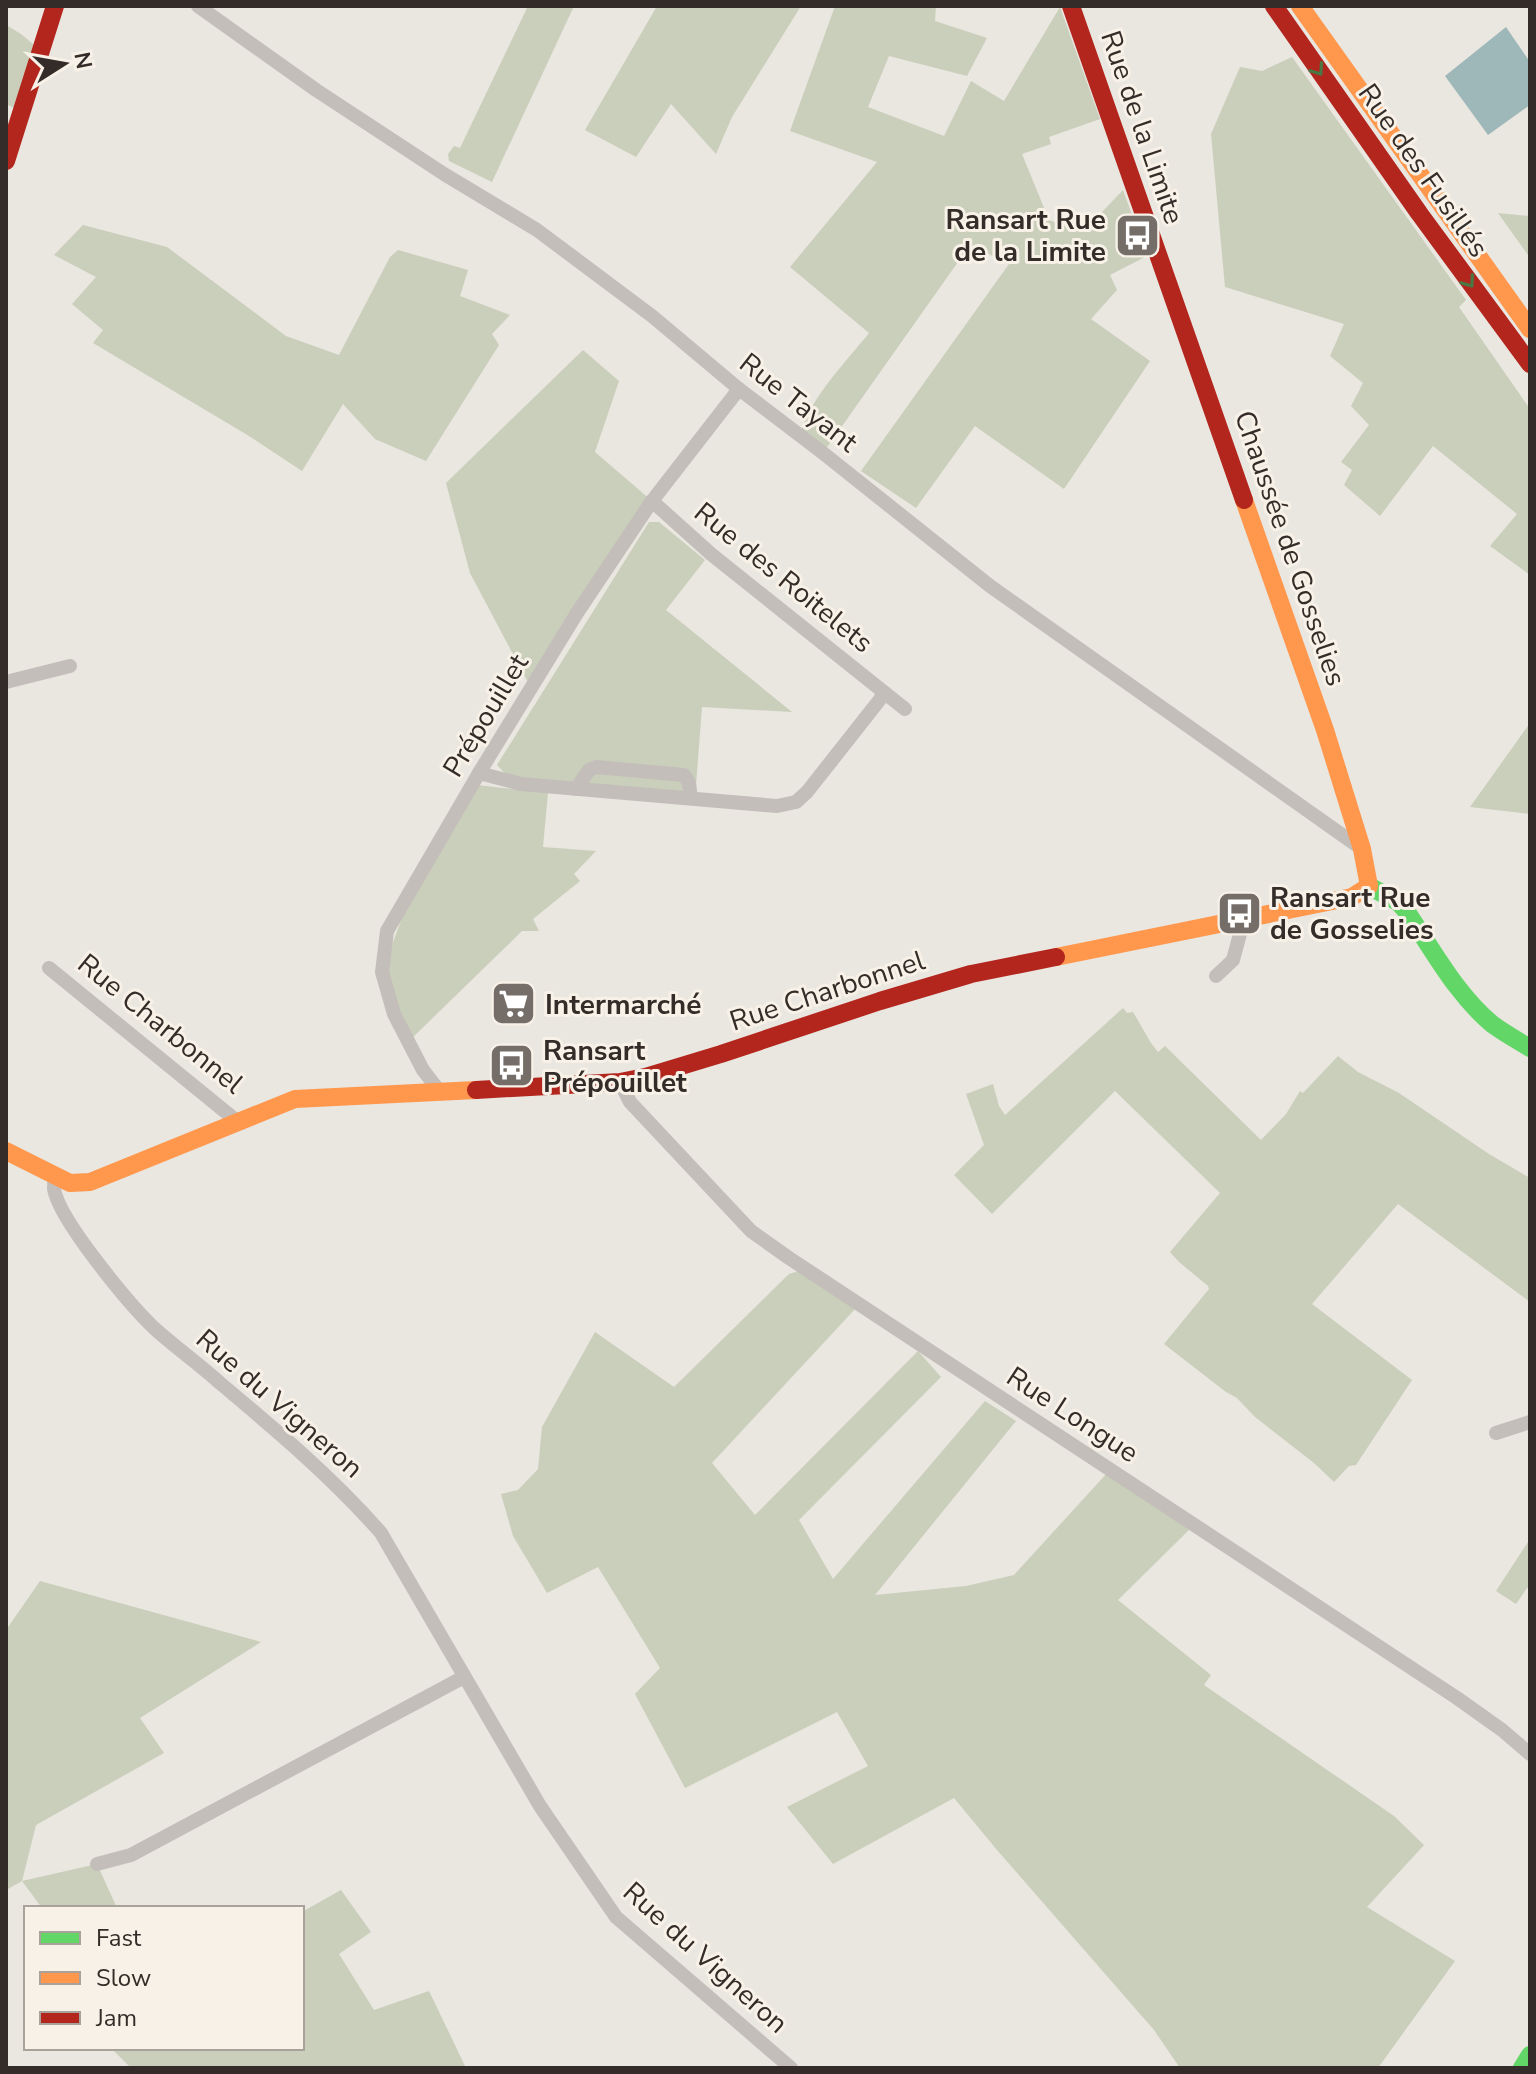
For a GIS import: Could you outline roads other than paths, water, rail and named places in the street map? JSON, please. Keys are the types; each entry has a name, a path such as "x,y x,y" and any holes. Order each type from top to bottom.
{"main road":[{"path":"6,161 55,6"},
{"name":"Rue de la Limite","path":"1071,6 1162,266"},
{"name":"Rue des Fusillés","path":"1274,6 1419,213 1530,364"},
{"name":"Rue des Fusillés","path":"1300,6 1530,329"},
{"name":"Chaussée de Gosselies","path":"1162,266 1325,730 1362,849 1369,886"},
{"path":"1369,886 1398,902 1407,912 1488,1020 1530,1048"},
{"name":"Rue Charbonnel","path":"55,1177 70,1183 90,1182 295,1099 620,1082 645,1077 971,974 1352,897 1369,886"},
{"path":"10,1157 55,1177"},
{"path":"1522,2068 1530,2055"}],"street":[{"name":"Rue Tayant","path":"198,6 316,90 444,174 537,230 652,316 739,389 990,586 1362,849"},
{"name":"Prépouillet","path":"440,1092 423,1070 394,1014 382,972 387,931 577,613 652,501 739,389"},
{"name":"Rue des Roitelets","path":"652,501 711,554 905,709"},
{"path":"6,682 70,666"},
{"path":"479,773 521,784 777,806 796,802 807,792 885,693"},
{"path":"576,789 589,770 596,767 684,775 689,783 691,798"},
{"path":"1216,976 1233,960 1244,919"},
{"name":"Rue Charbonnel","path":"49,968 238,1122"},
{"name":"Rue Longue","path":"620,1082 630,1102 751,1231 1448,1692 1530,1754"},
{"name":"Rue du Vigneron","path":"55,1177 56,1194 67,1217 94,1257 153,1327 349,1497 381,1533 540,1806 616,1917 791,2068"},
{"path":"1496,1433 1530,1422"},
{"path":"97,1864 131,1855 464,1677"}],"water":[{"path":"1506,27 1530,62 1530,105 1488,135 1445,76"}],"place":[{"name":"Ransart Rue de la Limite","path":"1137,235"},
{"name":"Ransart Rue de Gosselies","path":"1239,913"},
{"name":"Intermarché","path":"514,1004"},
{"name":"Ransart Prépouillet","path":"512,1066"}]}
